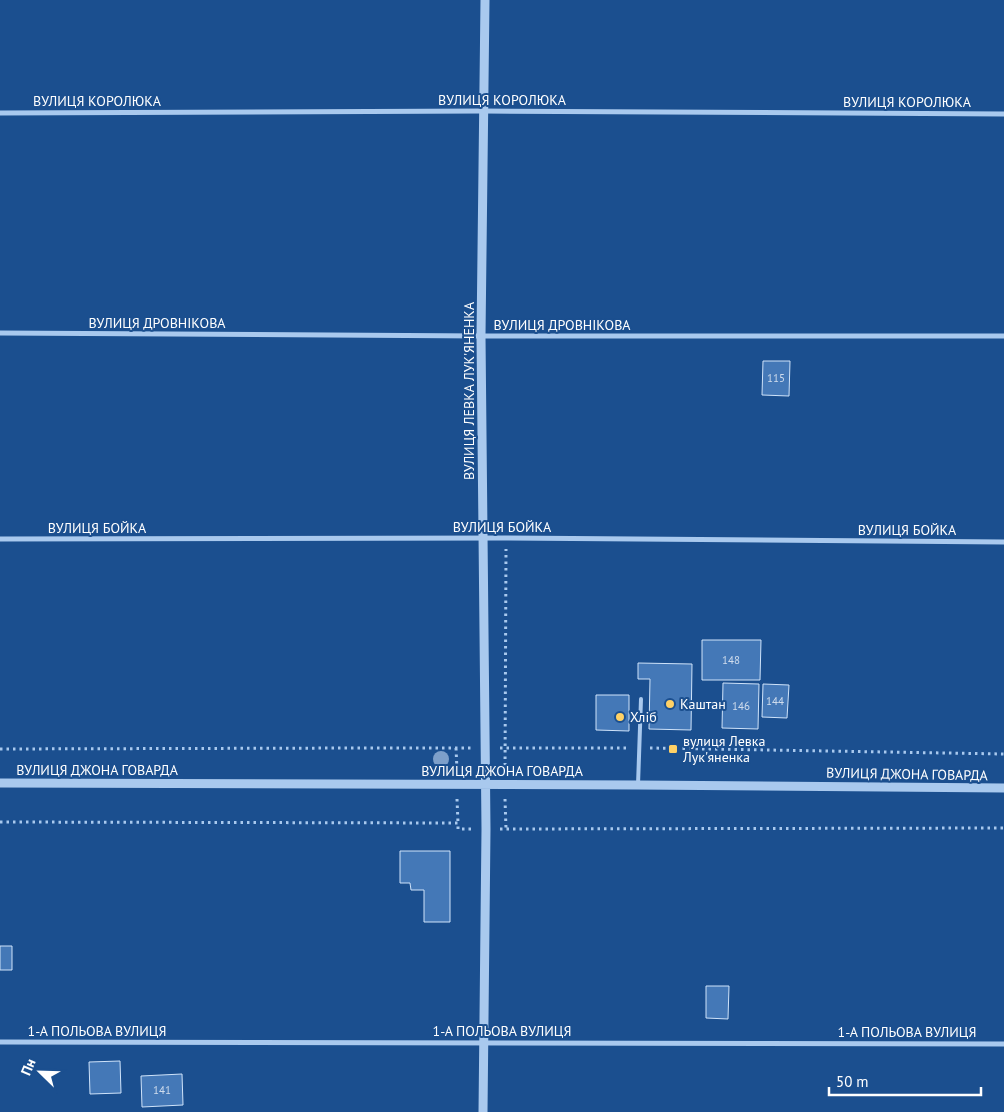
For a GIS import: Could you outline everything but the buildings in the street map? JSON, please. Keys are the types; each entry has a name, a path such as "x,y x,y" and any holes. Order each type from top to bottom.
{"street":[{"name":"ВУЛИЦЯ ЛЕВКА ЛУК'ЯНЕНКА","path":"483,1112 486,748 481,336 485,0"},
{"name":"ВУЛИЦЯ КОРОЛЮКА","path":"0,113 484,111 1004,114"},
{"name":"ВУЛИЦЯ ДРОВНІКОВА","path":"0,334 1004,336"},
{"name":"ВУЛИЦЯ БОЙКА","path":"0,540 506,538 1004,542"},
{"name":"ВУЛИЦЯ ДЖОНА ГОВАРДА","path":"0,783 1004,788"},
{"name":"1-А ПОЛЬОВА ВУЛИЦЯ","path":"0,1042 1004,1044"}],"lane":[{"path":"638,785 641,699"}],"path":[{"path":"506,538 506,829"},
{"path":"0,750 639,748 1004,754"},
{"path":"0,822 458,823 458,830 1004,828"}],"place":[{"name":"Каштан","path":"670,704"},
{"name":"Хліб","path":"620,717"},
{"name":"вулиця Левка Лук'яненка","path":"673,749"}]}
